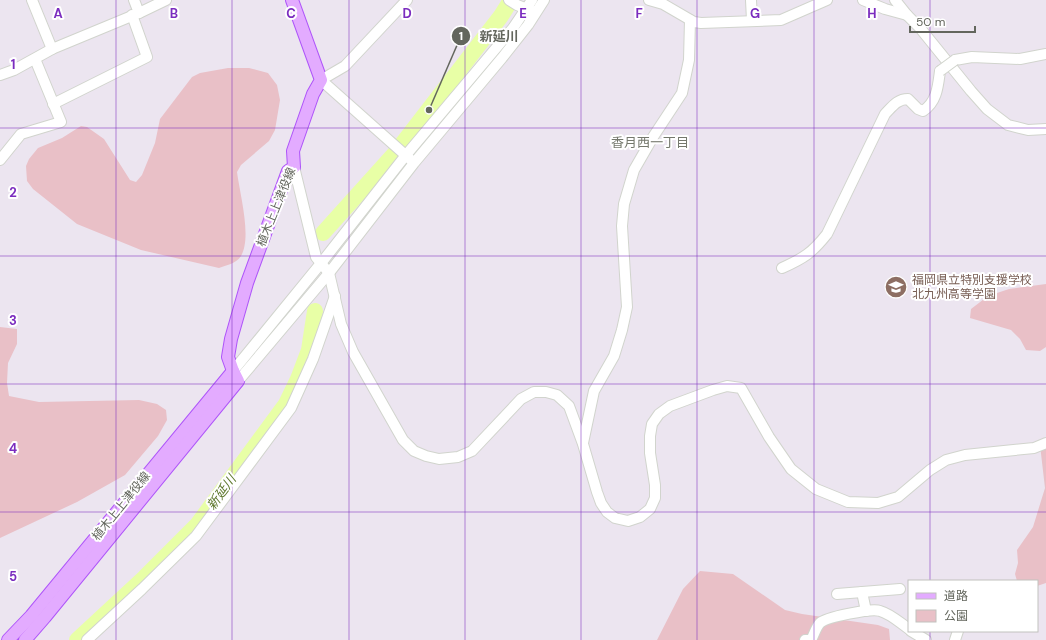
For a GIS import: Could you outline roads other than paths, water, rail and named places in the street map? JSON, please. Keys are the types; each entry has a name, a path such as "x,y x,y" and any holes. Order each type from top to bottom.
{"main road":[{"path":"293,1 321,80"},
{"name":"植木上上津役線","path":"25,640 46,617 238,382 228,357 247,283 288,171 294,167 293,152 313,94 321,80"},
{"name":"植木上上津役線","path":"8,640 31,616 233,371"}],"street":[{"path":"32,0 52,49"},
{"path":"53,104 147,57 135,14 134,0"},
{"path":"0,75 14,70 52,49 166,0"},
{"path":"407,0 345,66 321,80 414,163"},
{"path":"509,0 531,11"},
{"path":"238,382 329,273 414,163 528,25 532,0"},
{"path":"233,371 322,262 406,155 513,28 544,0"},
{"path":"650,0 663,4 690,20 701,23 781,20 827,0"},
{"path":"752,0 752,20"},
{"path":"863,0 907,15"},
{"path":"895,0 920,28 971,91 992,113 1008,125 1028,130 1046,129"},
{"path":"583,444 594,391 614,356 627,307 622,226 624,204 634,170 653,137 682,93 689,60 690,20"},
{"path":"782,268 800,260 815,250 828,234 885,114 897,102 901,99 908,99 918,109 923,111 929,107 937,92 940,71 955,60 972,57 1020,59 1046,54"},
{"path":"1,158 20,134 61,122 35,59"},
{"path":"294,167 316,257 322,262 329,273 341,324 352,352 403,440 414,451 426,456 439,459 458,457 472,451 521,399 534,392 546,392 557,395 569,406 583,444 596,492 607,512 615,518 628,521 640,517 650,509 655,498 655,485 650,453 650,436 652,424 659,414 670,406 727,386 741,388 769,437 791,470 816,488 848,502 878,503 898,497 930,470 946,460 965,455 1034,448 1046,443"},
{"path":"87,640 196,536 291,408 310,366 335,296"},
{"path":"837,594 900,589"},
{"path":"862,592 866,611"},
{"path":"805,640 811,640 820,623 826,619 866,611 879,610 908,629"},
{"path":"913,632 926,640"}],"waterway":[{"name":"新延川","path":"323,233 396,152 501,16 511,0"},
{"name":"新延川","path":"77,640 145,577 197,525 286,404 298,379 309,350 315,311"}],"place":[{"name":"新延川","path":"429,110"},
{"name":"福岡県立特別支援学校 北九州高等学園","path":"896,287"}],"district":[{"name":"香月西一丁目","path":"650,142"}]}
